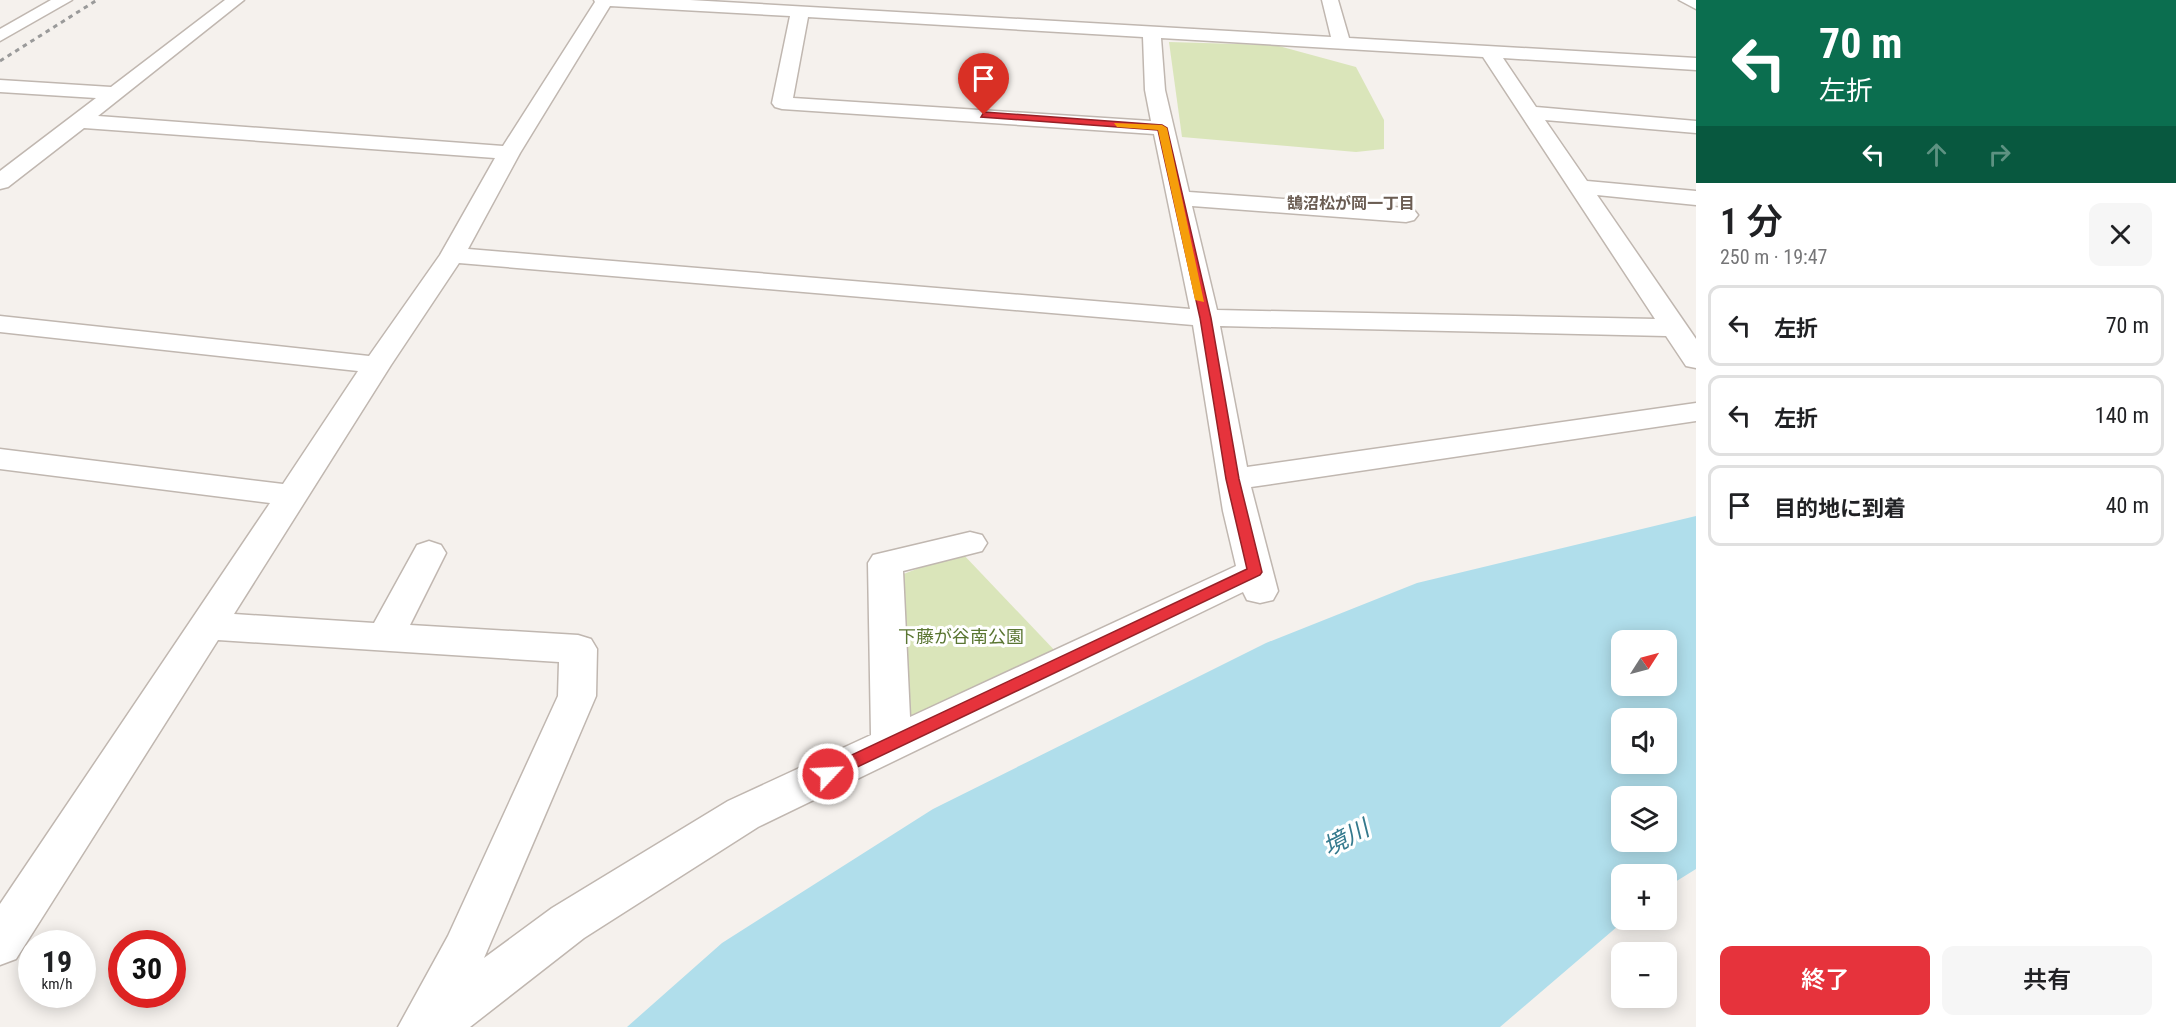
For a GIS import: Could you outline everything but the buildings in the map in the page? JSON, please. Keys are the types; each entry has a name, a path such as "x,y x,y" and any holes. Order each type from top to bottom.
{"street":[{"path":"2,35 64,0"},
{"path":"0,182 236,0"},
{"path":"0,944 376,365 452,255 509,153 604,0 1696,64"},
{"path":"1330,0 1341,42"},
{"path":"1687,0 1696,4"},
{"path":"800,11 782,103 1162,128"},
{"path":"431,1027 568,923 743,814 891,744 1257,582 1233,479 1205,318 1162,128 1155,90 1152,31"},
{"path":"1489,52 1696,360"},
{"path":"0,86 116,93"},
{"path":"1530,113 1696,126"},
{"path":"79,121 509,153"},
{"path":"1580,187 1696,198"},
{"path":"1179,198 1406,214"},
{"path":"452,255 1205,318 1675,328"},
{"path":"0,324 376,365"},
{"path":"1233,479 1696,412"},
{"path":"0,459 291,495"},
{"path":"891,744 885,563 970,543"},
{"path":"385,637 429,553"},
{"path":"207,626 578,649 577,696 464,951 423,1027"}],"green space":[{"path":"1169,42 1275,45 1356,67 1384,120 1384,149 1356,152 1182,137"},
{"name":"下藤が谷南公園","path":"961,552 1058,654 908,725 901,575"}],"water":[{"name":"境川","path":"1696,516 1696,869 1677,881 1677,864 1611,864 1611,930 1613,930 1500,1027 627,1027 722,943 933,809 1266,643 1417,583"}],"railway":[{"path":"0,61 97,0"}],"slow traffic":[{"path":"1117,125 1162,128 1201,300"}],"district":[{"name":"鵠沼松が岡一丁目","path":"1351,203"}],"route":[{"path":"828,774 1255,572 1239,511 1205,318 1162,128 984,115"}]}
